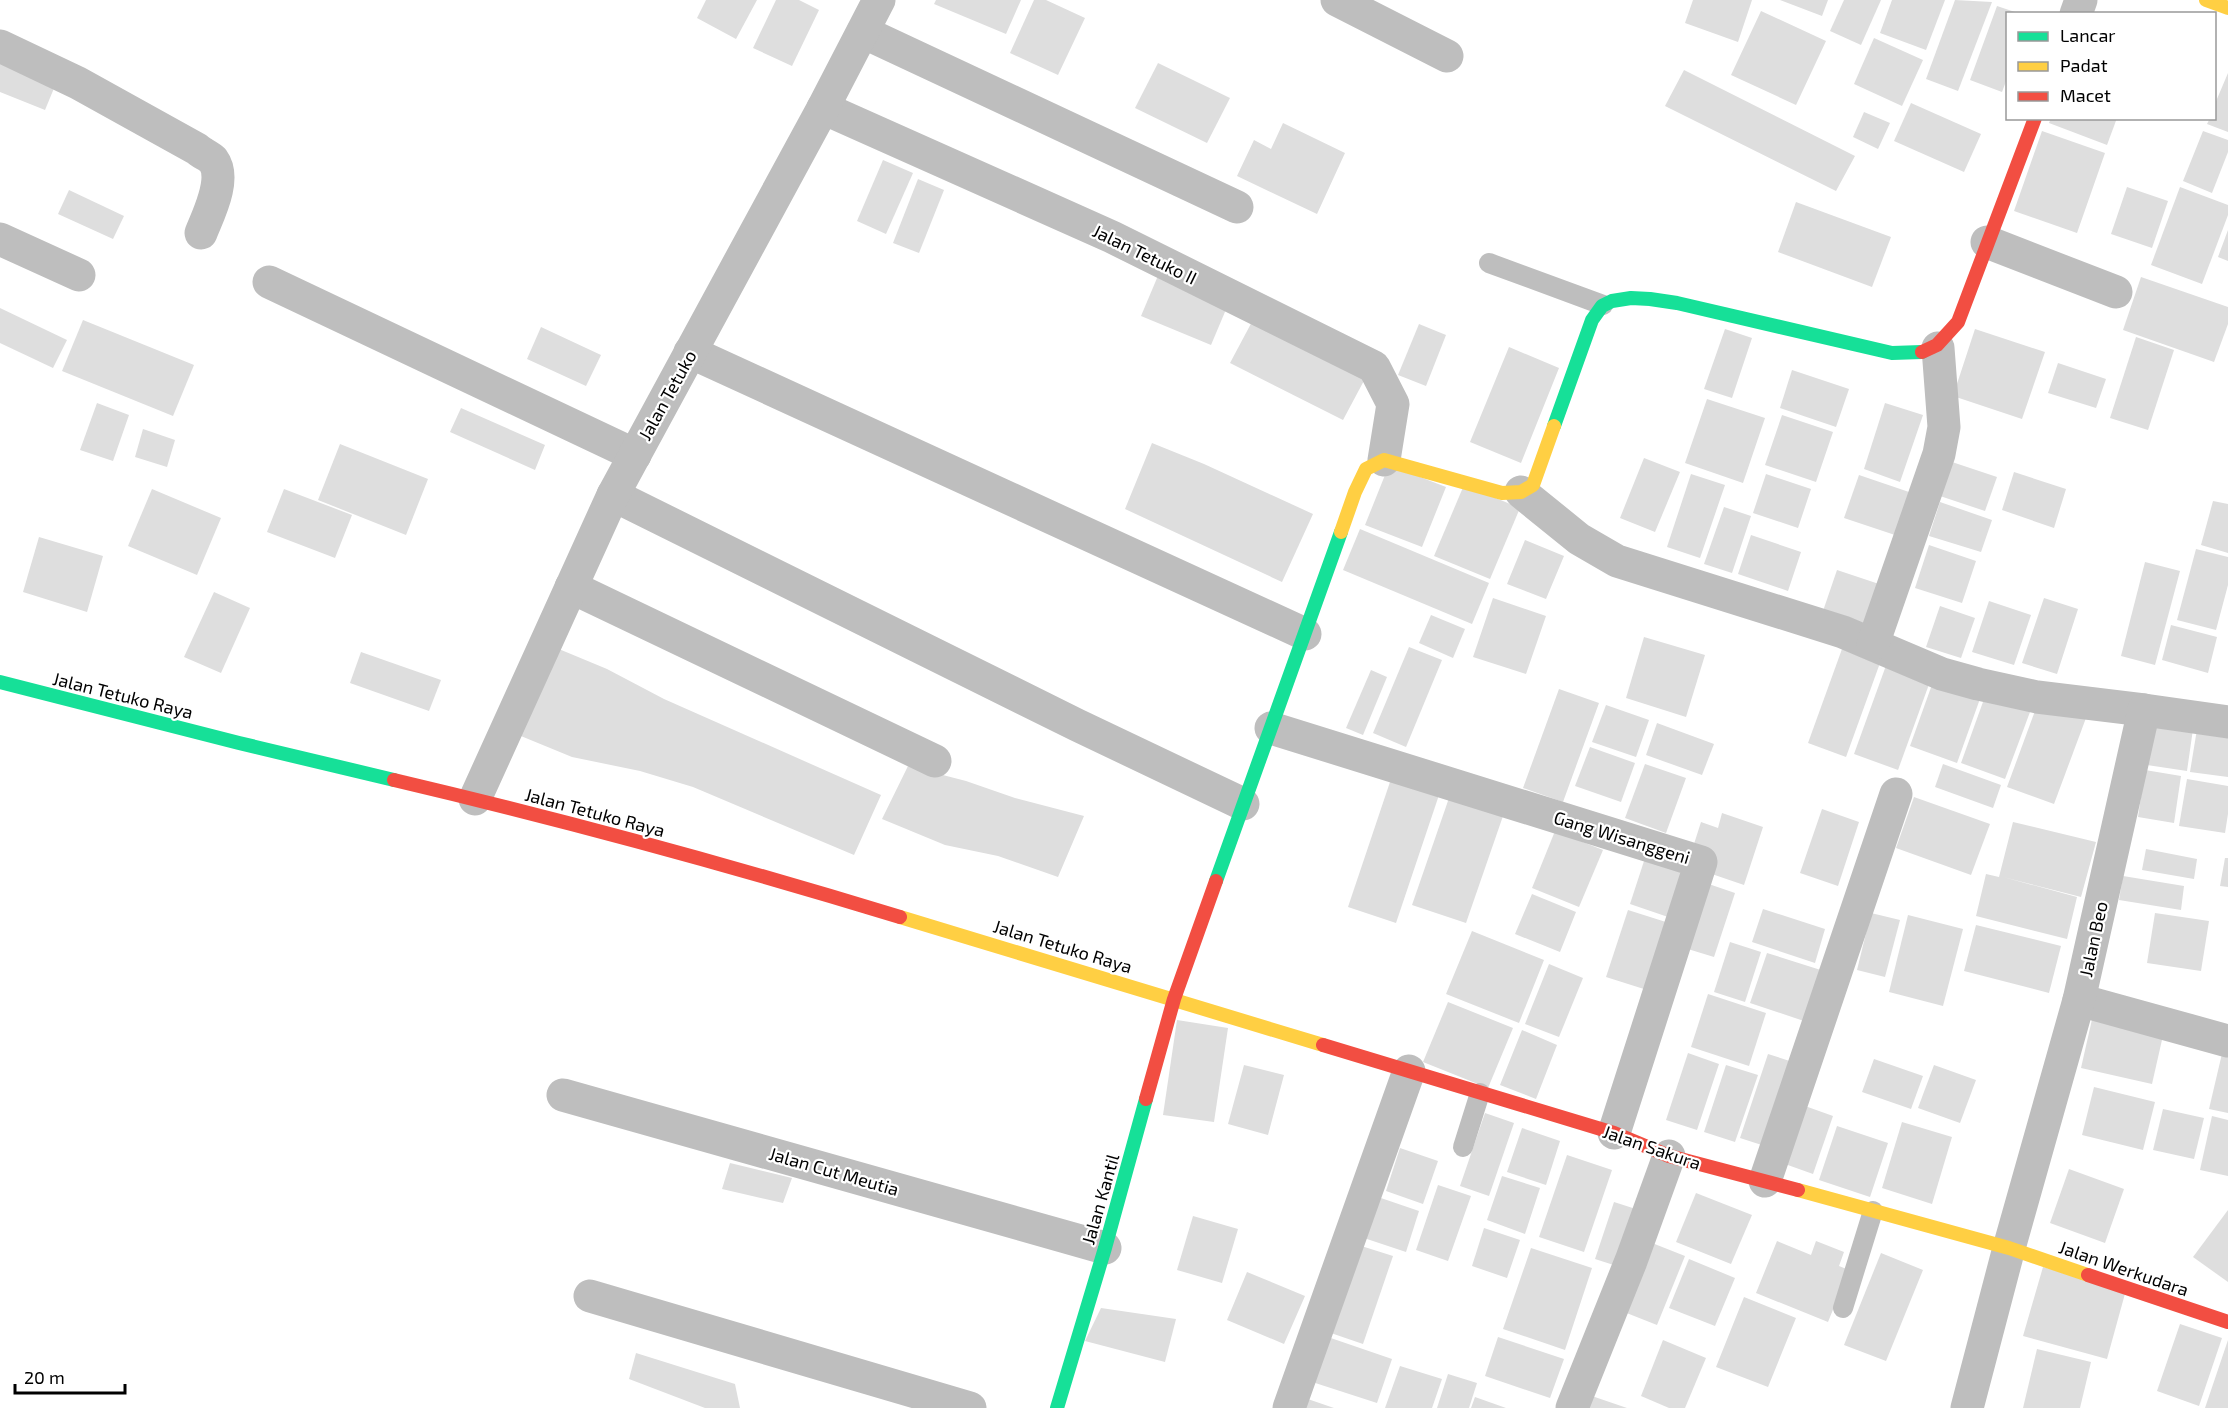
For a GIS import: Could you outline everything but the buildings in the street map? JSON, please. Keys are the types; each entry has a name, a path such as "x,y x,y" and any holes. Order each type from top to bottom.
{"street":[{"name":"Jalan Tetuko","path":"475,799 613,495 864,32 879,0"},
{"path":"1337,0 1447,56"},
{"path":"2206,0 2228,8"},
{"path":"864,32 1237,207"},
{"path":"0,46 78,83 197,149 213,161 218,178 214,202 201,234"},
{"name":"Jalan Tetuko II","path":"823,108 1112,237 1374,367 1393,404 1384,460"},
{"path":"1384,460 1502,493 1521,492 1533,485 1592,320 1603,305 1619,300 1635,299 1677,303 1892,353 1912,354 1938,348 1958,322 2034,120"},
{"path":"0,239 79,275"},
{"path":"1987,243 2116,292"},
{"path":"269,282 634,455"},
{"path":"1873,644 1940,454 1944,427 1938,348"},
{"path":"690,352 1305,634"},
{"name":"Jalan Kantil","path":"1057,1408 1105,1248 1174,999 1355,492 1366,469 1384,460"},
{"path":"1521,492 1579,539 1617,561 1844,632 1942,674 2037,697 2228,722"},
{"path":"613,495 1066,720 1243,804"},
{"path":"571,587 935,761"},
{"name":"Jalan Tetuko Raya","path":"0,681 239,743 475,799 769,877 1174,999"},
{"name":"Jalan Beo","path":"2009,1248 2079,1000 2144,710"},
{"name":"Gang Wisanggeni","path":"1271,728 1701,862 1614,1133"},
{"path":"1765,1181 1896,794"},
{"name":"Jalan Sakura","path":"1174,999 1614,1133 1669,1156 2009,1248"},
{"path":"2079,1000 2228,1041"},
{"path":"1289,1408 1410,1071"},
{"name":"Jalan Cut Meutia","path":"563,1095 1105,1248"},
{"path":"1572,1408 1631,1260 1669,1156"},
{"path":"1967,1408 2009,1248"},
{"name":"Jalan Werkudara","path":"2009,1248 2228,1322"},
{"path":"590,1296 970,1408"}],"lane":[{"path":"1489,263 1603,305"},
{"path":"1463,1147 1480,1093"},
{"path":"1843,1308 1873,1211"}],"traffic: fast":[{"path":"1554,426 1592,320 1602,306 1612,301 1631,298 1677,303 1892,353 1922,352"},
{"path":"1216,881 1341,532"},
{"path":"0,682 394,780"},
{"path":"1057,1408 1105,1248 1146,1099"}],"traffic: slow":[{"path":"2206,0 2228,8"},
{"path":"1341,532 1366,469 1384,460 1502,493 1521,492 1533,485 1554,426"},
{"path":"900,917 1323,1045"},
{"path":"1798,1190 2009,1248 2088,1275"}],"traffic: jam":[{"path":"1922,352 1937,345 1958,322 2034,120"},
{"path":"394,780 648,844 900,917"},
{"path":"1146,1099 1174,999 1216,881"},
{"path":"1323,1045 1614,1133 1669,1156 1798,1190"},
{"path":"2088,1275 2228,1322"}]}
